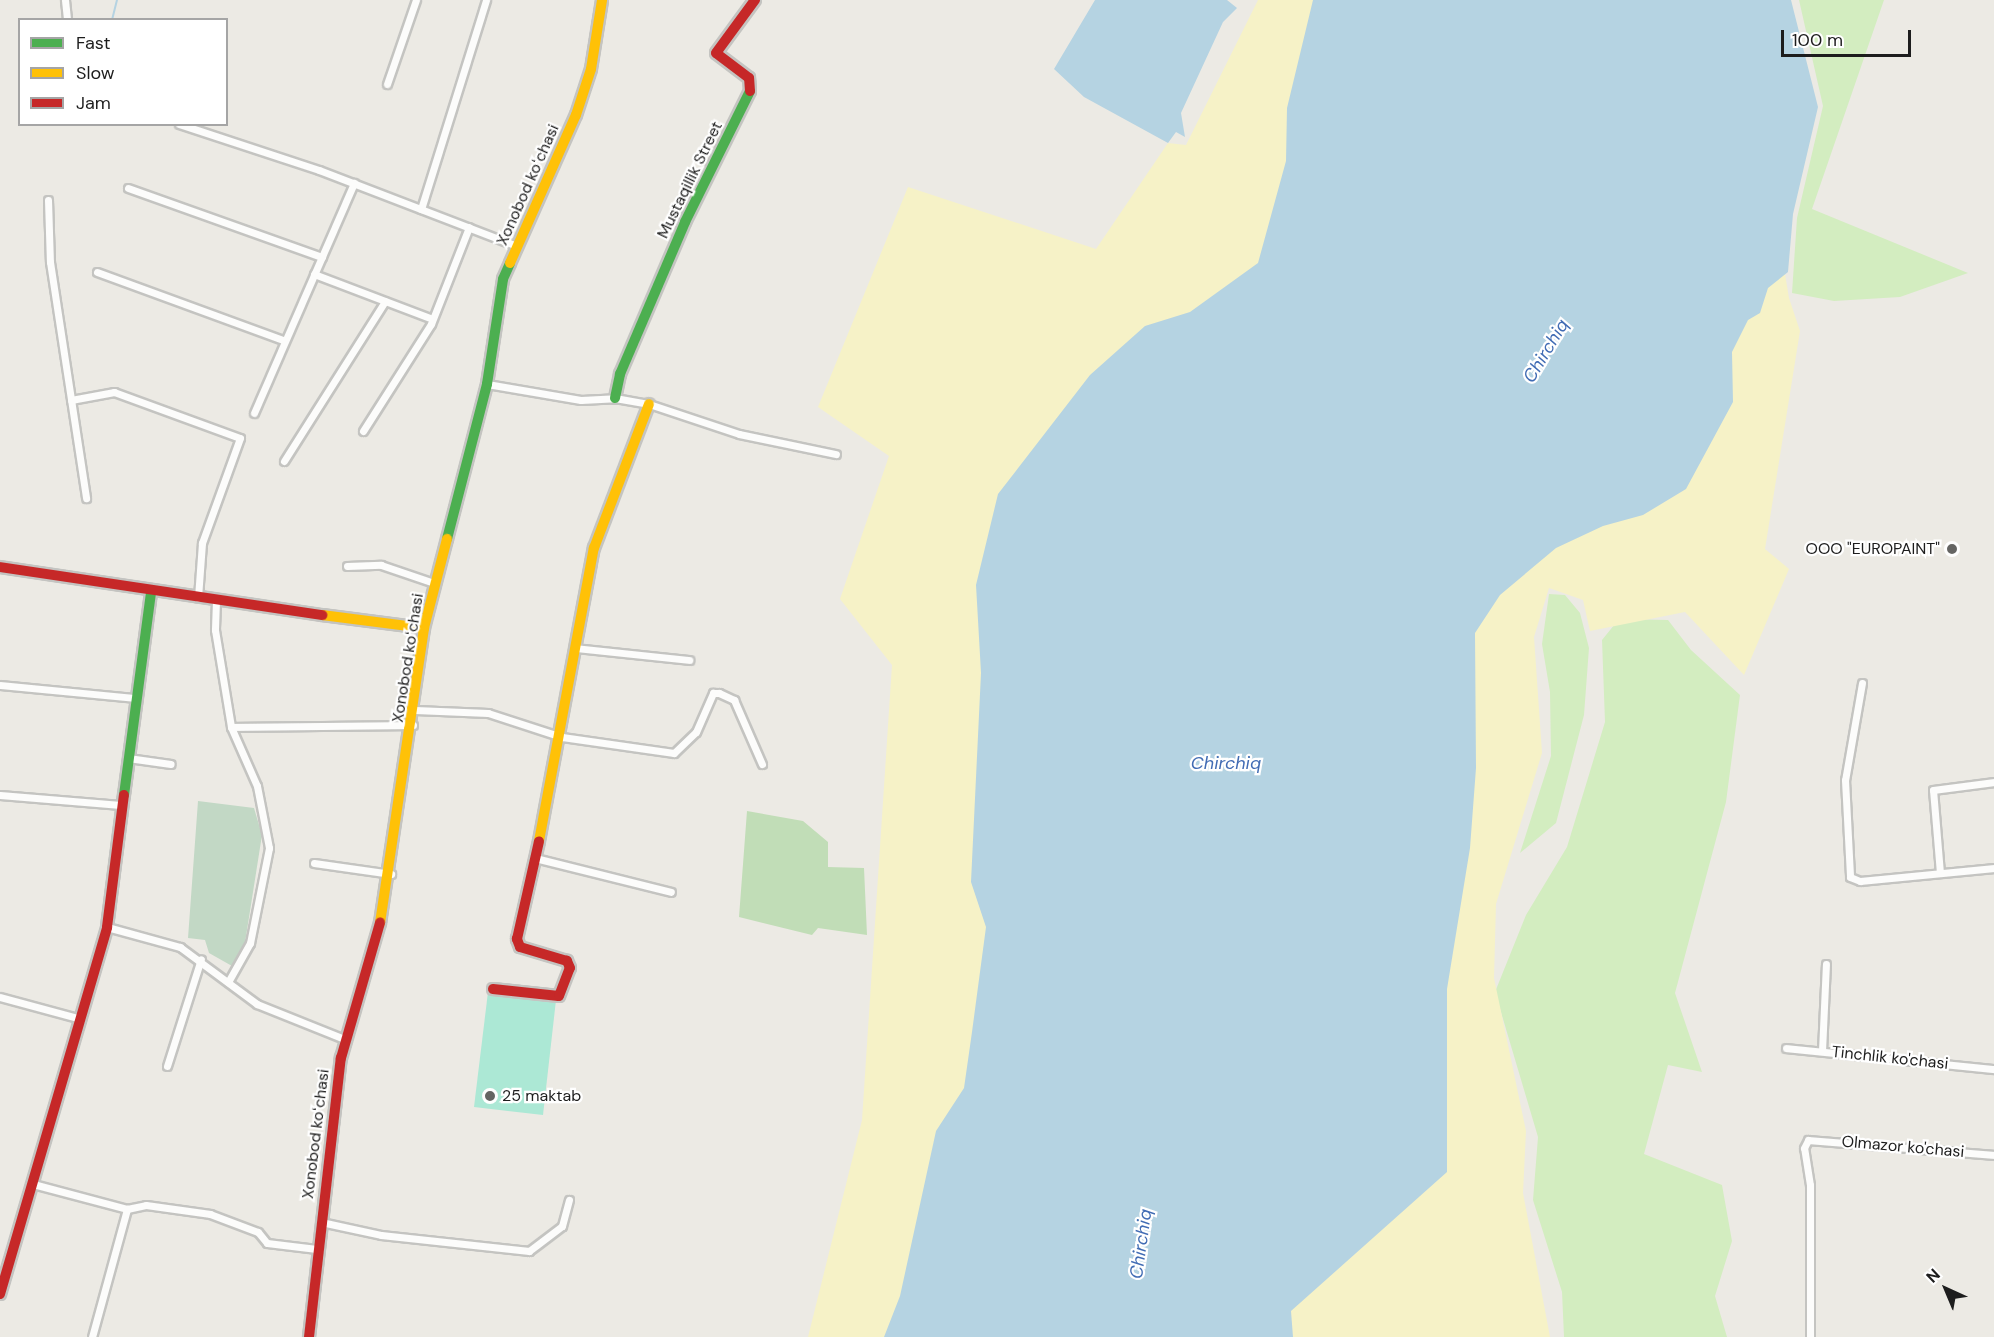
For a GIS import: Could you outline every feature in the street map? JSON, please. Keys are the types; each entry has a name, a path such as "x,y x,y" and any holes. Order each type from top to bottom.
{"street":[{"path":"65,0 67,18"},
{"path":"387,84 416,0"},
{"path":"421,209 486,0"},
{"name":"Xonobod koʻchasi","path":"309,1337 317,1249 344,1039 391,874 413,725 424,628 487,384 498,296 586,85 602,0"},
{"name":"Mustaqillik Street","path":"615,398 620,374 685,222 751,88 749,78 716,53 750,2"},
{"path":"185,126 354,183 517,246"},
{"path":"254,413 283,340 354,183"},
{"path":"128,188 322,257"},
{"path":"48,200 50,262 86,498"},
{"path":"363,431 414,355 469,226"},
{"path":"97,272 283,340"},
{"path":"314,274 430,318"},
{"path":"284,461 385,301"},
{"path":"487,384 581,400 615,398 650,404 739,434 836,454"},
{"path":"71,400 114,392 240,438 202,543 198,598"},
{"path":"493,989 559,996 563,991 570,962 518,944 562,737 575,648 594,548 650,404"},
{"path":"347,566 381,565 435,583"},
{"path":"0,567 151,593 424,628"},
{"path":"0,1294 107,927 135,698 151,593"},
{"path":"216,600 215,630 231,727 257,786 269,848 250,943 228,982"},
{"path":"575,648 689,660"},
{"path":"1862,683 1845,780 1850,877 1860,881 1994,868"},
{"path":"0,685 135,698"},
{"path":"415,710 488,714 562,737 674,753 696,732 713,693 719,693 734,700 762,764"},
{"path":"231,727 413,725"},
{"path":"128,758 171,764"},
{"path":"1940,873 1933,790 1994,782"},
{"path":"0,795 121,805"},
{"path":"535,858 671,892"},
{"path":"314,863 391,874"},
{"path":"107,927 180,947 201,959 257,1004 344,1039"},
{"path":"167,1066 201,959"},
{"path":"1822,1051 1826,964"},
{"path":"0,997 81,1019"},
{"name":"Tinchlik ko'chasi","path":"1786,1048 1994,1069"},
{"name":"Olmazor ko'chasi","path":"1810,1337 1810,1185 1804,1148 1813,1138 1994,1155"},
{"path":"33,1184 127,1209 146,1205 210,1214 258,1232 267,1244 317,1249"},
{"path":"321,1222 381,1235 529,1251 562,1226 569,1200"},
{"path":"92,1337 127,1209"}],"green space":[{"path":"1799,0 1884,0 1812,209 1968,273 1900,297 1834,301 1792,293 1797,218 1823,106"},
{"path":"1549,594 1565,595 1580,613 1589,648 1584,715 1556,823 1520,853 1551,756 1550,692 1542,644"},
{"path":"1619,619 1668,620 1691,650 1740,695 1726,802 1675,993 1702,1072 1668,1065 1644,1154 1722,1185 1732,1241 1715,1296 1727,1337 1564,1337 1562,1292 1533,1200 1538,1137 1495,992 1526,915 1567,847 1605,722 1602,640"},
{"path":"198,801 254,808 262,835 244,949 232,966 209,953 205,940 188,938"},
{"path":"747,811 803,821 828,842 828,867 864,868 867,935 818,928 812,935 739,917"},
{"path":"488,992 556,1000 543,1115 474,1107"}],"sand":[{"name":"Chirchiq","path":"1258,0 1735,0 1748,51 1789,298 1800,331 1765,549 1789,569 1744,675 1685,612 1590,631 1583,600 1549,588 1534,637 1542,753 1496,904 1494,978 1526,1131 1523,1193 1550,1337 808,1337 862,1120 892,665 840,599 889,456 818,407 908,187 1096,249 1168,143 1186,145"}],"water":[{"path":"1095,0 1227,0 1237,8 1223,22 1181,113 1185,137 1176,132 1168,143 1084,97 1054,69"},
{"name":"Chirchiq","path":"1313,0 1791,0 1818,107 1793,214 1788,272 1768,288 1760,313 1748,320 1732,352 1733,402 1686,489 1643,515 1603,526 1556,548 1500,595 1475,633 1476,768 1470,848 1447,989 1447,1172 1291,1311 1293,1337 884,1337 900,1296 936,1131 964,1088 972,1032 986,927 971,882 981,673 976,585 998,494 1090,375 1145,326 1190,312 1258,263 1286,161 1287,108"}],"waterway":[{"path":"112,18 117,0"}],"traffic: fast":[{"path":"615,398 620,374 685,222 750,91"},
{"path":"447,539 487,384 503,279 510,263"},
{"path":"124,795 151,593"}],"traffic: slow":[{"path":"510,263 576,115 591,69 602,0"},
{"path":"539,841 594,548 649,404"},
{"path":"380,923 424,628 447,539"},
{"path":"322,615 424,628"}],"traffic: jam":[{"path":"750,91 749,78 716,53 755,0"},
{"path":"0,567 322,615"},
{"path":"0,1294 107,927 124,795"},
{"path":"493,989 559,996 570,968 567,961 520,947 517,939 539,841"},
{"path":"309,1337 341,1058 380,923"}],"place":[{"name":"OOO \"EUROPAINT\"","path":"1952,549"},
{"name":"25 maktab","path":"490,1096"}]}
